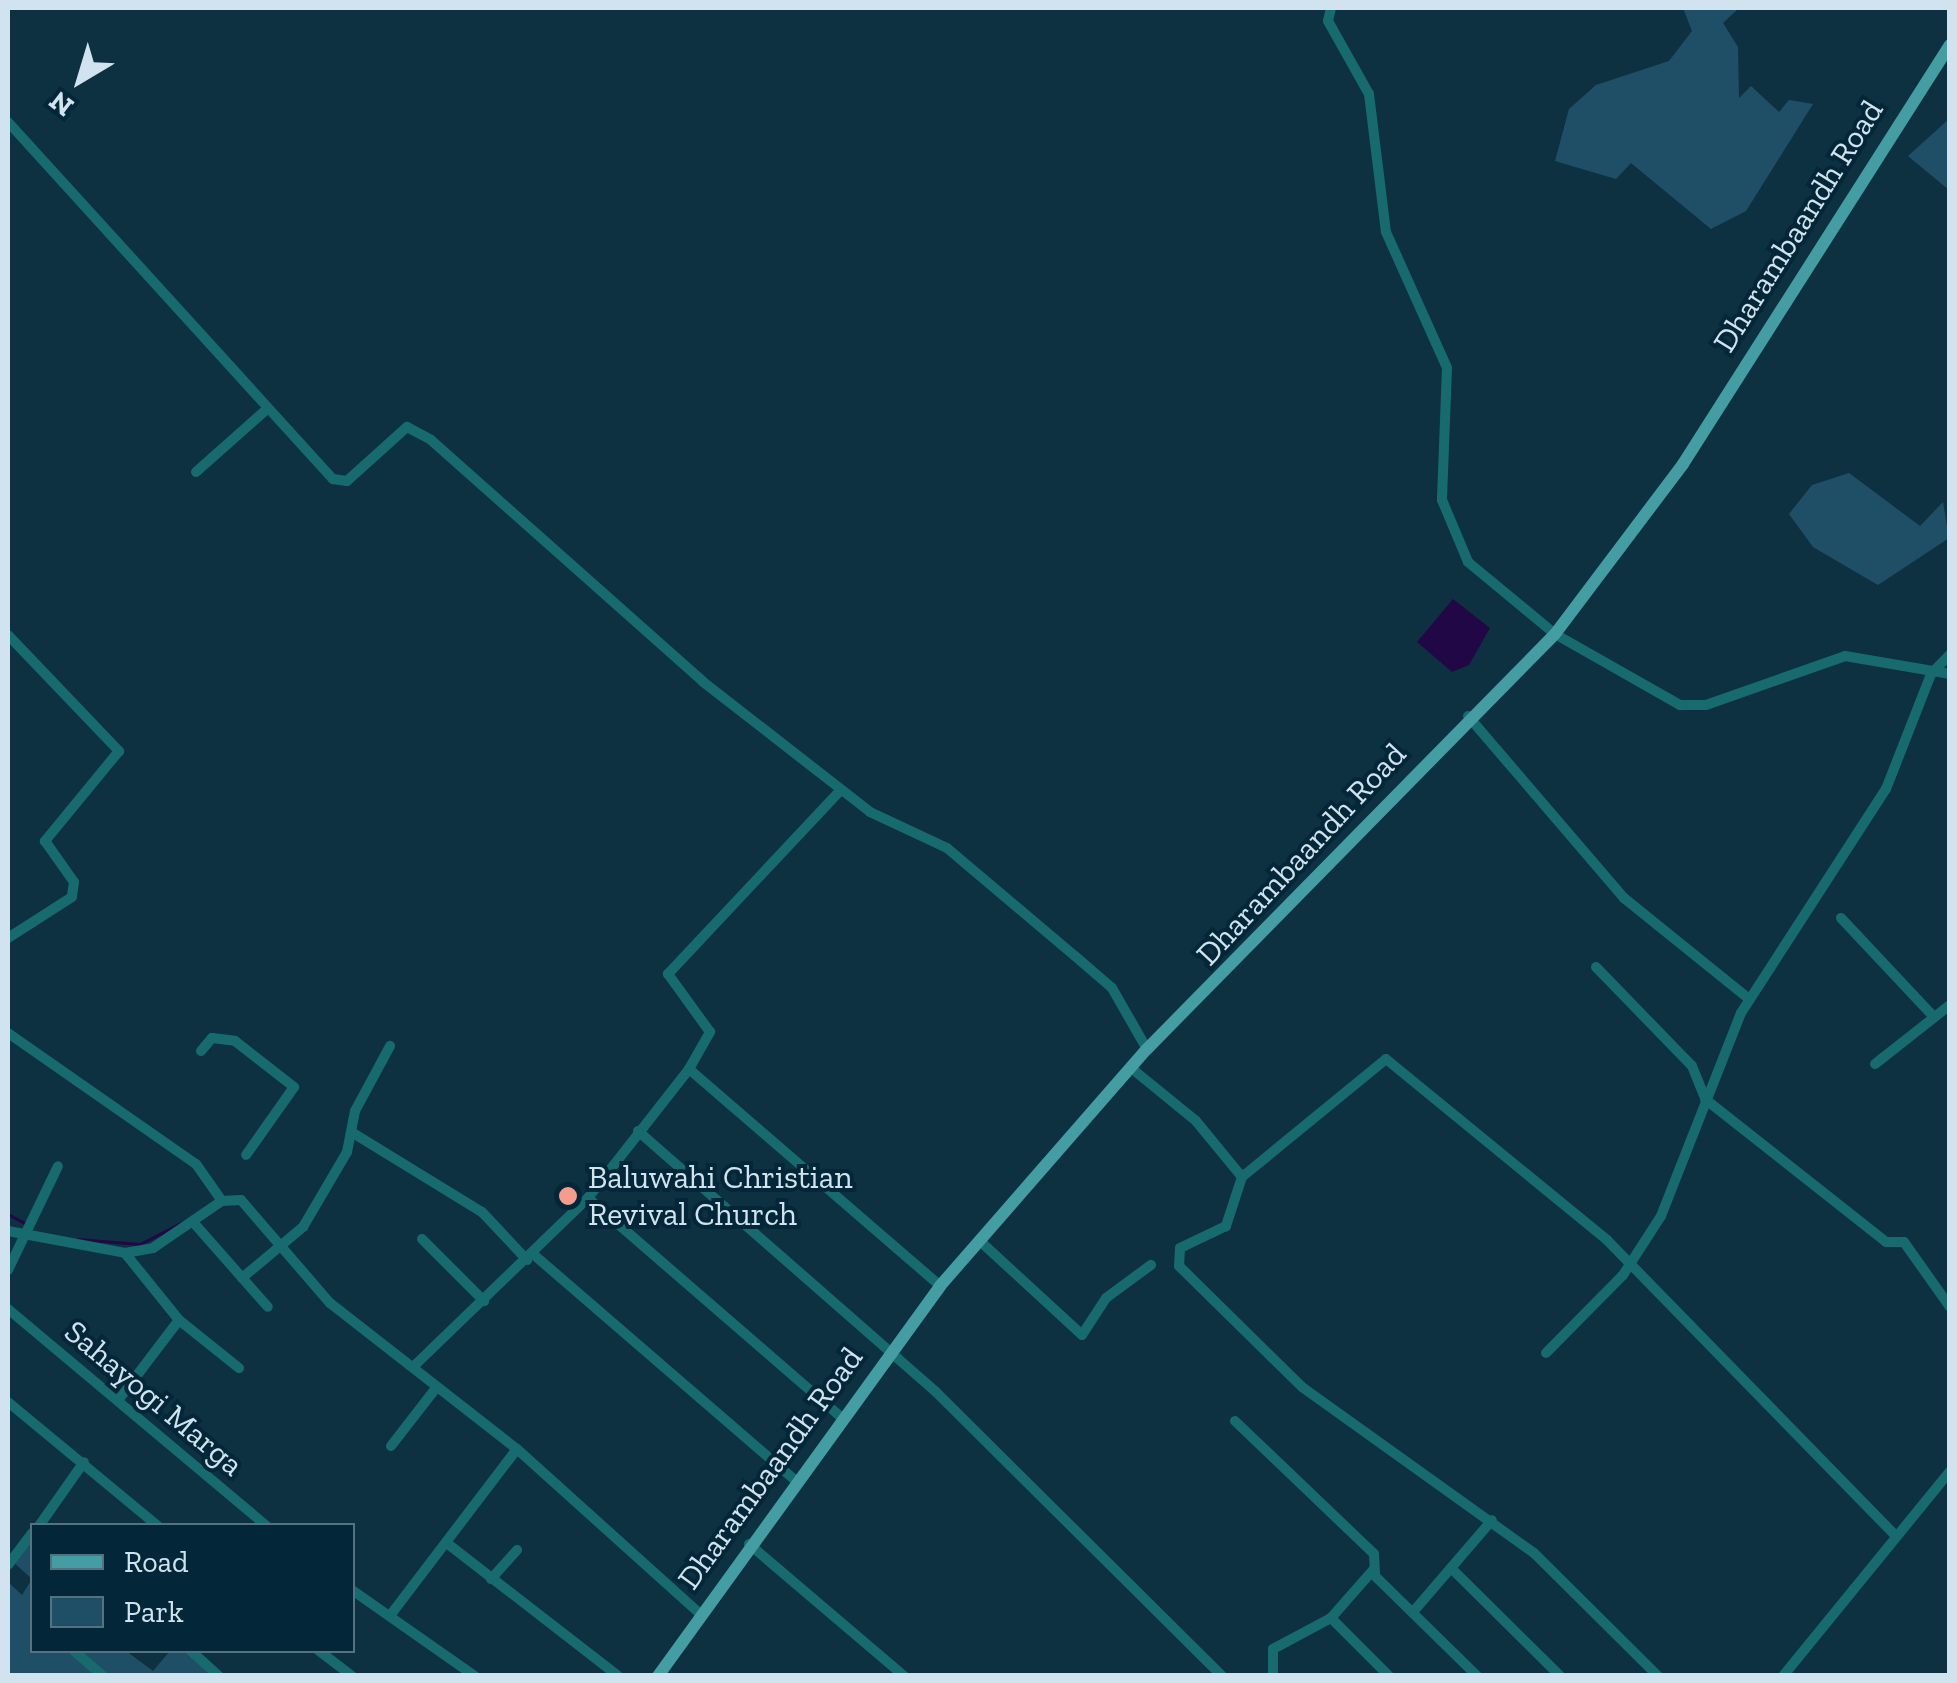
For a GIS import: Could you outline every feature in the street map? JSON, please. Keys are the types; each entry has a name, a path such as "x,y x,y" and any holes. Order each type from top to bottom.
{"main road":[{"name":"Dharambaandh Road","path":"658,1676 886,1353 940,1286 1136,1072 1148,1049 1467,716 1556,634 1684,464 1950,46"}],"street":[{"path":"1330,8 1328,22 1370,94 1386,232 1446,368 1440,449 1453,534 1480,574 1556,634 1680,705 1706,705 1845,656 1931,674 1950,674"},
{"path":"8,122 266,410 333,479 347,481 401,429 432,440 840,791 947,848 1049,934 1112,988 1148,1049"},
{"path":"196,472 266,410"},
{"path":"8,635 120,751 45,841 74,882 72,897 8,938"},
{"path":"1546,1353 1629,1268 1662,1216 1705,1100 1749,998 1886,789 1931,674 1950,654"},
{"path":"1467,716 1624,898 1749,998"},
{"path":"413,1367 588,1198 689,1069 710,1032 668,974 840,791"},
{"path":"1840,918 1933,1016"},
{"path":"1596,967 1692,1066 1705,1100 1757,1132 1886,1242 1904,1242 1950,1307"},
{"path":"1875,1064 1950,1005"},
{"path":"8,1032 196,1164 222,1201"},
{"path":"201,1050 212,1038 236,1041 294,1087 246,1154"},
{"path":"242,1278 286,1250 353,1133 390,1046"},
{"path":"1658,1676 1492,1520 1302,1387 1179,1266 1180,1248 1226,1226 1242,1177 1386,1059 1629,1268 1896,1535"},
{"path":"689,1069 940,1286"},
{"path":"1136,1072 1196,1121 1242,1177"},
{"path":"638,1132 886,1353 1222,1676"},
{"path":"353,1133 482,1212 530,1257 796,1480"},
{"path":"8,1270 58,1166"},
{"path":"588,1198 841,1417"},
{"path":"8,1231 24,1239 125,1253 193,1222 222,1201 241,1200 330,1303 517,1450 700,1614"},
{"path":"193,1222 268,1307"},
{"path":"422,1239 484,1301"},
{"path":"981,1242 1082,1335 1106,1298 1151,1265"},
{"path":"125,1253 179,1320 239,1368"},
{"name":"Sahayogi Marga","path":"8,1309 264,1523"},
{"path":"119,1399 179,1320"},
{"path":"391,1446 436,1388"},
{"path":"8,1402 155,1523"},
{"path":"1235,1421 1374,1554 1374,1569 1331,1618 1272,1649 1274,1676"},
{"path":"392,1613 517,1450"},
{"path":"41,1523 84,1462"},
{"path":"1782,1676 1950,1471"},
{"path":"1413,1612 1492,1520"},
{"path":"8,1565 30,1537"},
{"path":"448,1544 618,1676"},
{"path":"749,1544 904,1676"},
{"path":"491,1579 517,1550"},
{"path":"1450,1568 1560,1676"},
{"path":"1374,1569 1477,1676"},
{"path":"355,1592 392,1613 476,1676"},
{"path":"1331,1618 1388,1676"},
{"path":"76,1653 103,1676"},
{"path":"193,1653 218,1676"},
{"path":"322,1653 352,1676"}],"green space":[{"path":"1683,8 1739,8 1723,23 1738,47 1739,98 1751,86 1779,112 1789,100 1813,104 1746,211 1711,229 1631,163 1616,179 1555,161 1569,109 1596,85 1669,61 1692,31"},
{"path":"1949,119 1949,190 1908,156"},
{"path":"1849,473 1920,526 1943,502 1949,538 1878,585 1813,547 1789,514 1812,485"},
{"path":"30,1538 30,1577 12,1561"},
{"path":"8,1582 22,1595 30,1582 30,1653 129,1653 153,1671 168,1653 188,1653 216,1675 8,1675"}],"shaded area":[{"path":"1453,599 1490,628 1469,665 1452,672 1417,642"}],"waterway":[{"path":"8,1214 25,1223"},
{"path":"78,1239 140,1244 183,1222"}],"place":[{"name":"Baluwahi Christian Revival Church","path":"568,1196"}]}
